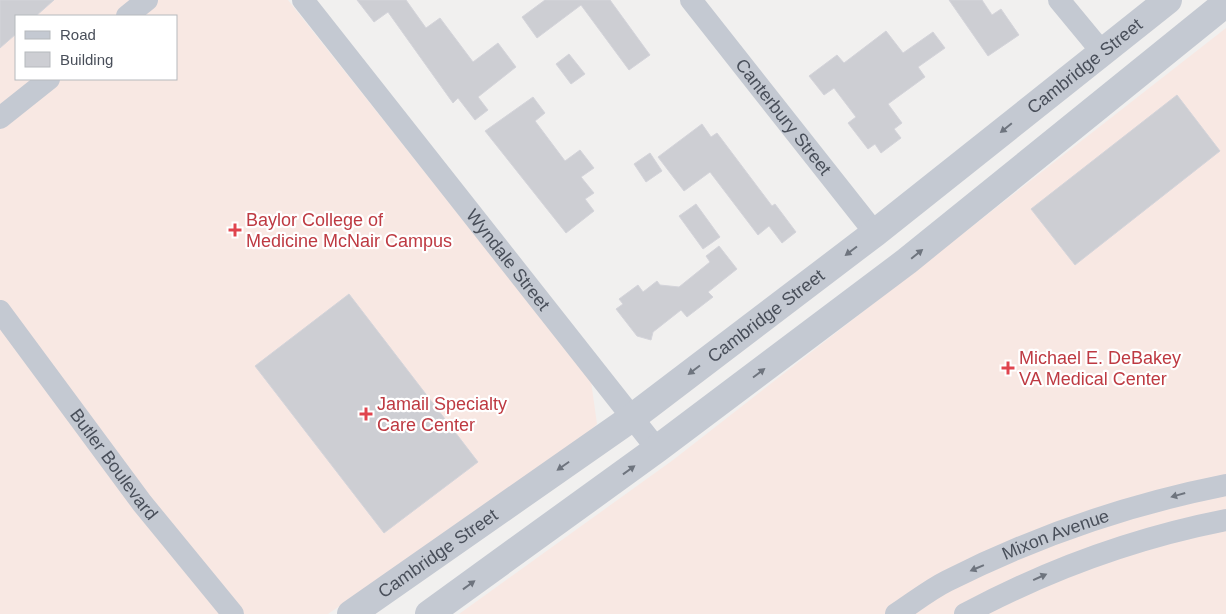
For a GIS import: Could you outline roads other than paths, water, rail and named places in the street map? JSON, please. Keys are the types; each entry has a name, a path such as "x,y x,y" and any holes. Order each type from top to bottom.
{"street":[{"path":"127,15 147,0"},
{"name":"Wyndale Street","path":"303,0 633,417 657,450"},
{"name":"Canterbury Street","path":"691,0 875,233"},
{"path":"1059,0 1102,52"},
{"name":"Cambridge Street","path":"351,614 633,417 875,233 1168,0"},
{"path":"429,614 657,450 907,261 1226,2"},
{"path":"0,118 48,80"},
{"name":"Butler Boulevard","path":"0,311 142,503 233,614"},
{"name":"Mixon Avenue","path":"896,614 946,582 1076,525 1185,493 1226,485"},
{"name":"Mixon Avenue","path":"965,614 1008,592 1090,557 1130,544 1226,520"}],"place":[{"name":"Baylor College of Medicine McNair Campus","path":"235,230"},
{"name":"Michael E. DeBakey VA Medical Center","path":"1008,368"},
{"name":"Jamail Specialty Care Center","path":"366,414"}]}
